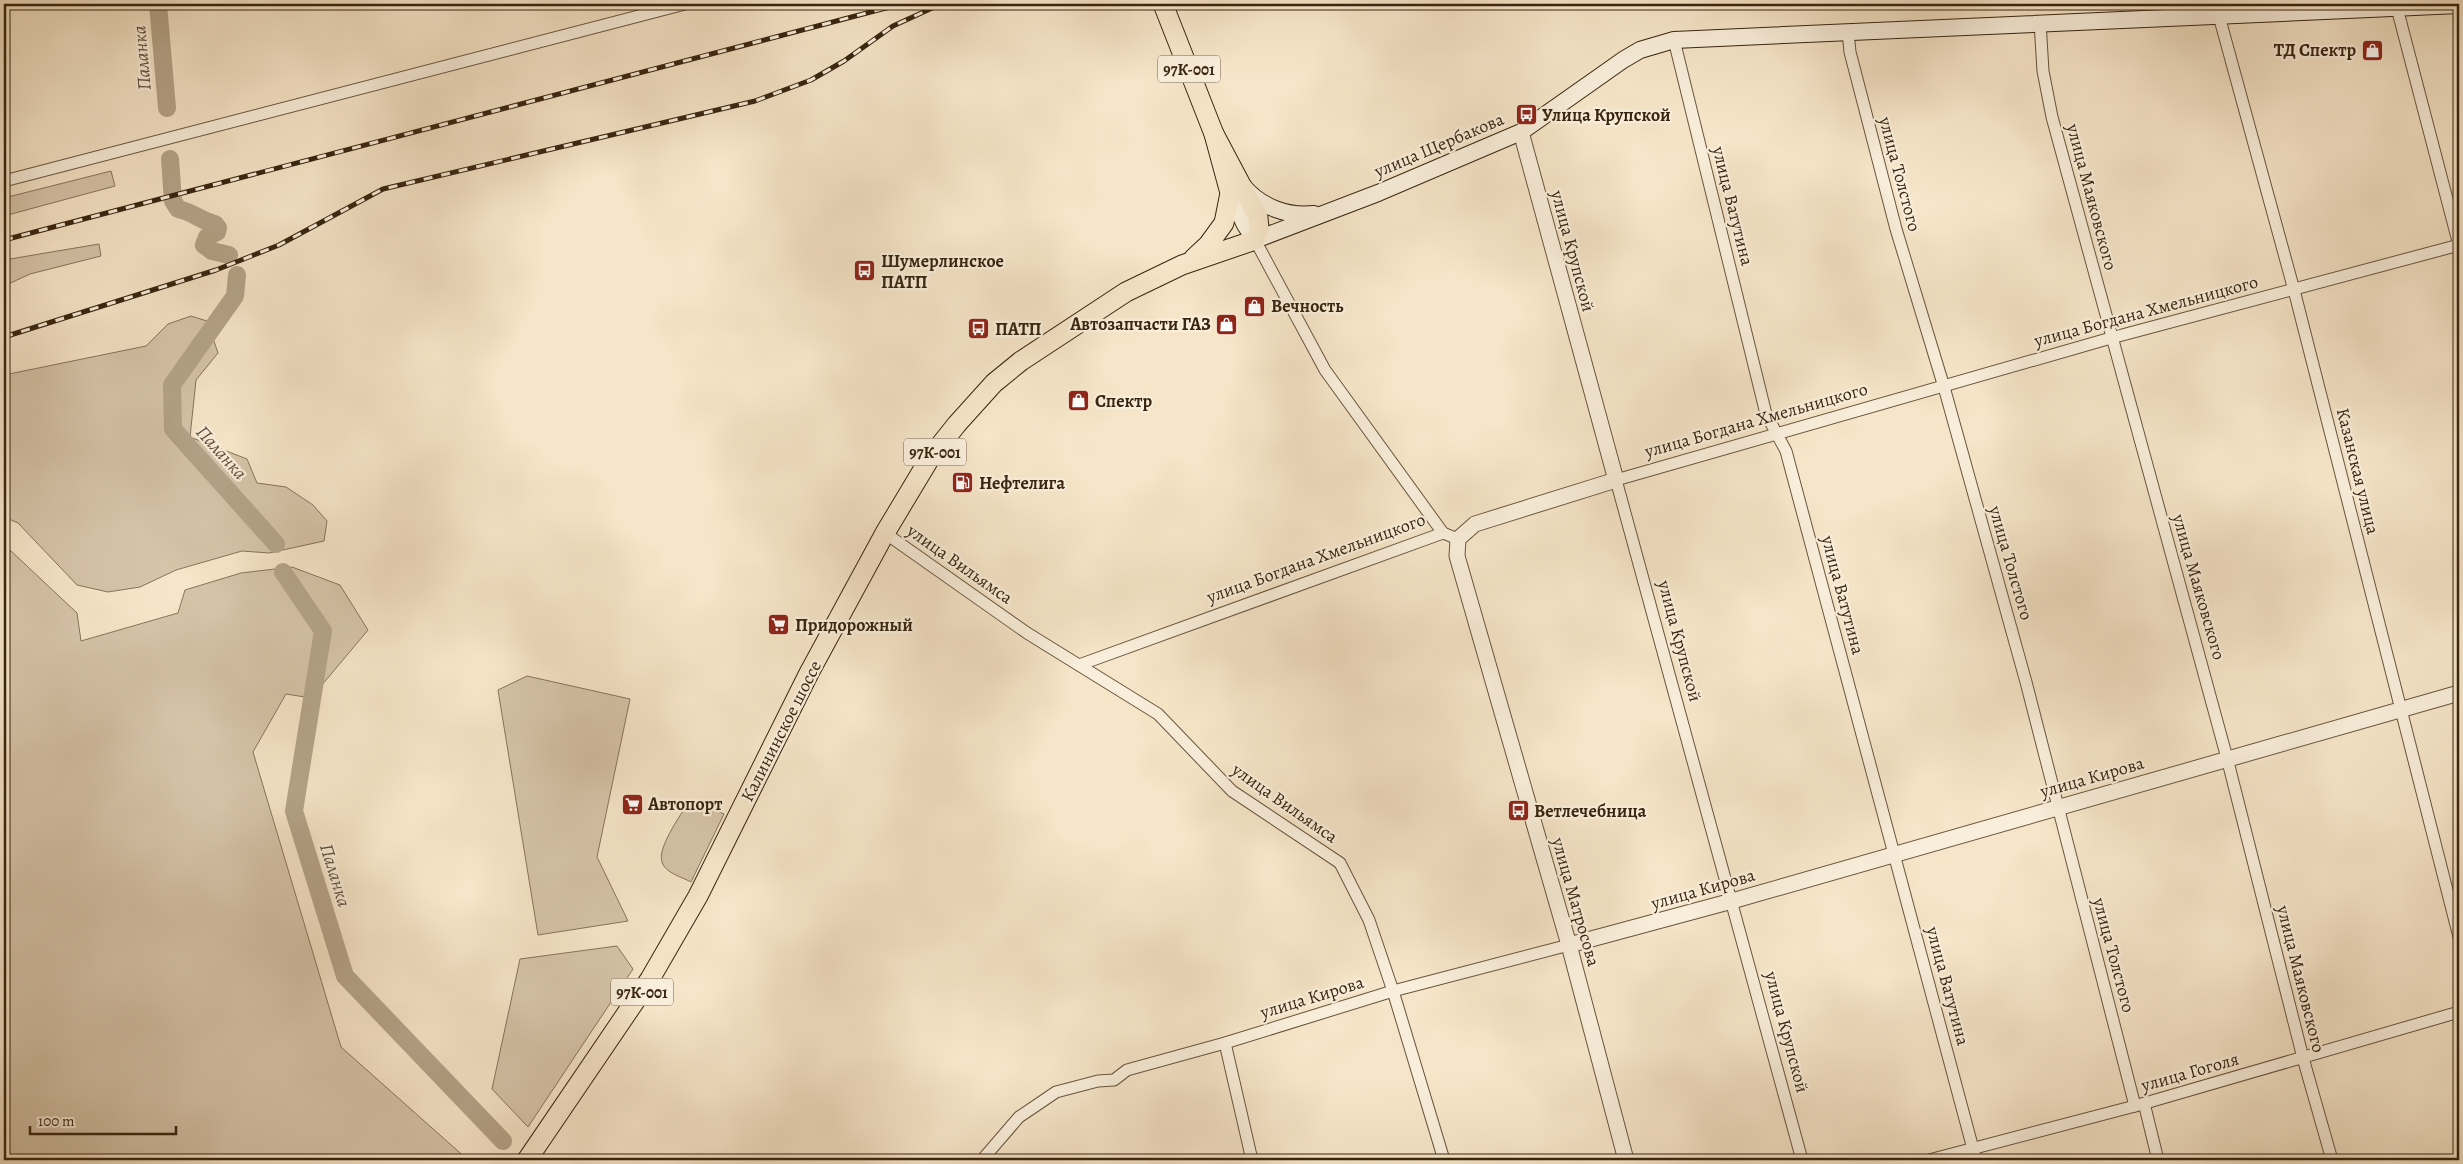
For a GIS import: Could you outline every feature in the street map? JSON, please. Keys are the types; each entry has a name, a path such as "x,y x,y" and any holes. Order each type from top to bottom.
{"main road":[{"name":"97К-001","path":"1163,4 1236,188 1258,217 1259,229 1255,240"},
{"name":"улица Щербакова","path":"1255,240 1326,213 1521,132 1632,55 1658,44 1674,40 2040,22 2459,5"},
{"name":"97К-001","path":"1182,266 1196,256 1217,234 1236,188"},
{"path":"1236,188 1251,194 1280,211 1307,215 1326,213"},
{"name":"Калининское шоссе","path":"527,1160 655,972 698,896 809,674 885,533 930,458 957,424 994,383 1041,347 1126,292 1182,266 1255,240"}],"street":[{"path":"4,181 685,4"},
{"path":"2397,8 2459,245"},
{"name":"Казанская улица","path":"2219,16 2294,290 2459,937"},
{"name":"улица Маяковского","path":"2040,22 2043,71 2052,117 2111,338 2228,758 2303,1058 2332,1160"},
{"name":"улица Толстого","path":"1848,32 1850,52 1896,229 1944,387 2026,682 2057,806 2139,1104 2158,1160"},
{"name":"улица Ватутина","path":"1674,40 1766,414 1786,451 1976,1160"},
{"name":"улица Крупской","path":"1521,132 1802,1160"},
{"path":"1255,240 1325,370 1443,533"},
{"name":"улица Богдана Хмельницкого","path":"1079,665 1443,533 1458,539 1475,524 1616,480 2111,338 2459,245"},
{"name":"улица Вильямса","path":"885,533 1027,633 1158,714 1232,791 1340,863 1369,920 1393,991 1444,1160"},
{"name":"улица Матросова","path":"1458,539 1457,556 1569,945 1626,1160"},
{"name":"улица Кирова","path":"982,1160 1019,1117 1056,1092 1098,1081 1114,1080 1127,1070 1225,1043 1393,991 1732,901 2057,806 2459,693"},
{"name":"улица Гоголя","path":"1929,1160 2139,1104 2459,1012"},
{"path":"1225,1043 1252,1160"}],"shaded area":[{"path":"111,171 115,186 4,216 4,198"},
{"path":"99,244 101,256 30,274 4,286 4,260"},
{"path":"191,316 207,321 218,353 196,380 190,437 247,459 257,483 286,487 313,505 327,521 324,541 269,553 242,551 176,570 140,587 108,592 77,585 18,523 4,517 4,375 146,346 168,324"},
{"path":"4,549 11,551 77,613 81,641 178,613 185,590 241,573 292,567 340,585 368,630 311,698 286,694 253,752 341,1047 468,1160 4,1160"},
{"path":"527,676 630,699 597,857 628,921 538,935 498,690"},
{"path":"695,801 724,814 691,882 667,869 662,862 661,856 674,825 687,805"},
{"path":"617,946 633,969 528,1127 492,1089 520,959"}],"waterway":[{"name":"Паланка","path":"158,4 167,108"},
{"name":"Паланка","path":"170,159 173,201 178,209 215,224 218,228 217,232 207,237 204,245 212,251 229,255"},
{"name":"Паланка","path":"237,275 235,296 172,385 173,429 276,544"},
{"name":"Паланка","path":"283,572 323,631 294,811 345,976 503,1141"}],"railway":[{"path":"4,240 901,4"},
{"path":"4,337 216,270 279,245 383,189 755,101 811,80 844,61 893,26 941,4"}],"place":[{"name":"ТД Спектр","path":"2372,50"},
{"name":"Улица Крупской","path":"1526,115"},
{"name":"Шумерлинское ПАТП","path":"865,271"},
{"name":"Вечность","path":"1255,306"},
{"name":"Автозапчасти ГАЗ","path":"1227,324"},
{"name":"ПАТП","path":"979,329"},
{"name":"Спектр","path":"1079,401"},
{"name":"Нефтелига","path":"963,483"},
{"name":"Придорожный","path":"779,625"},
{"name":"Автопорт","path":"632,804"},
{"name":"Ветлечебница","path":"1518,811"}]}
